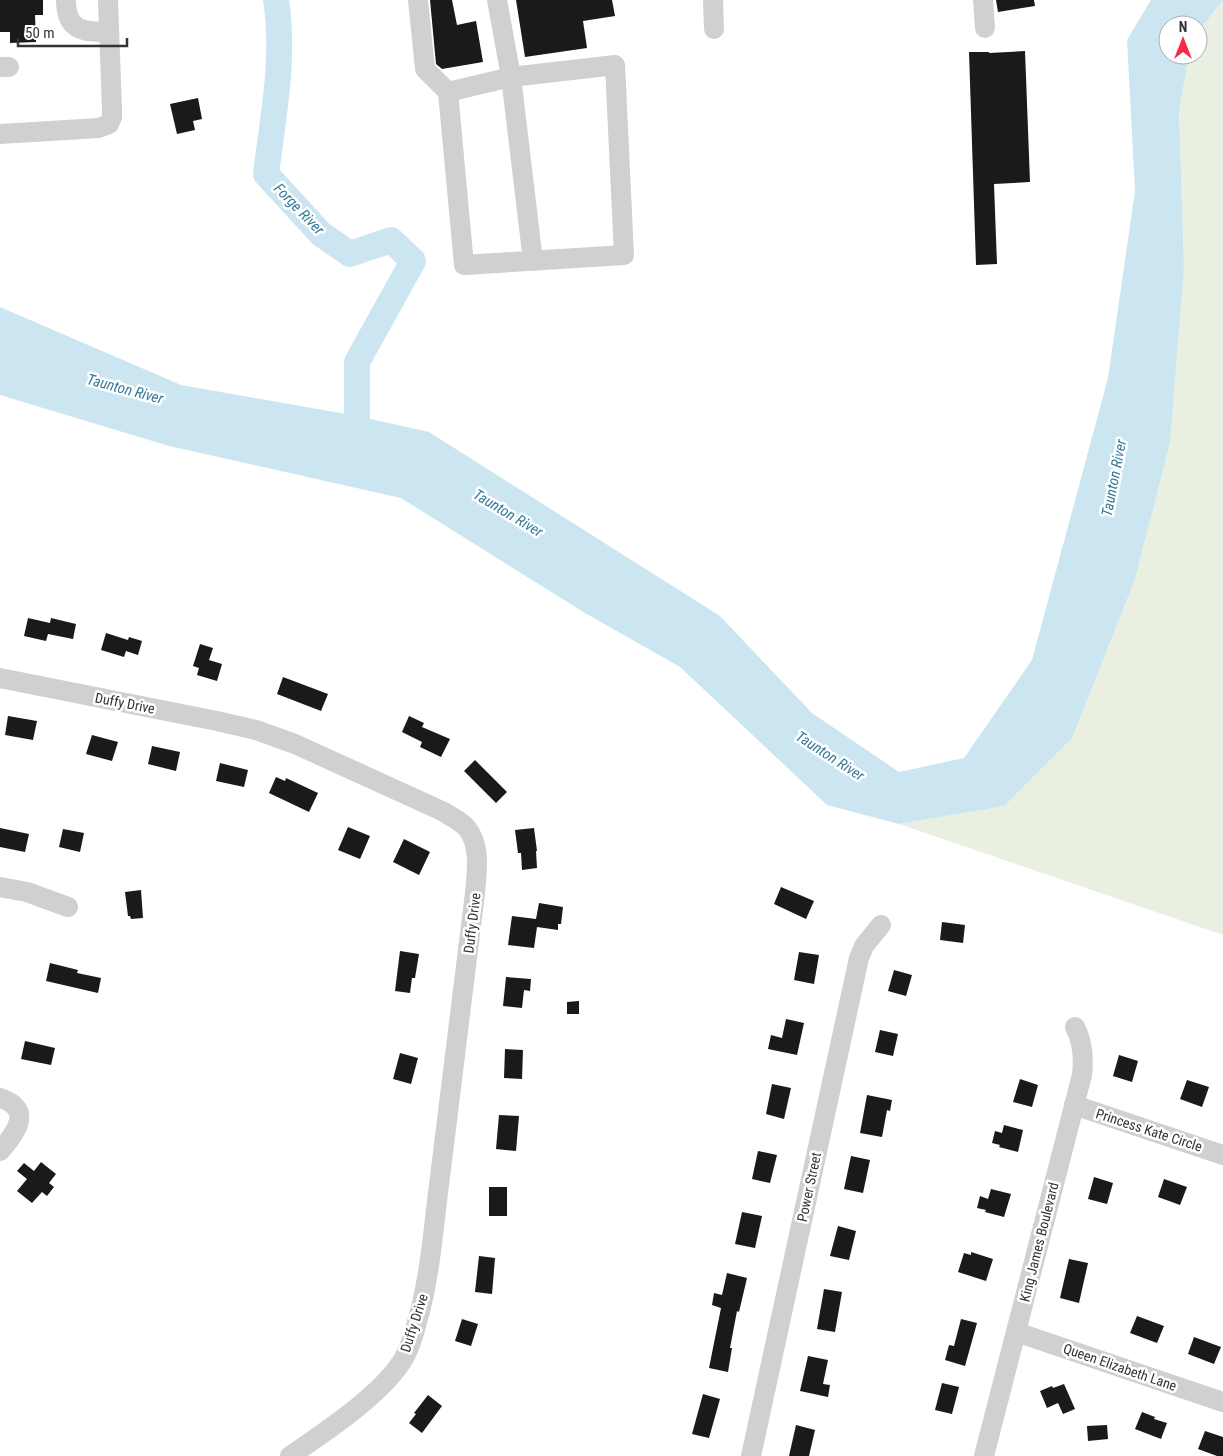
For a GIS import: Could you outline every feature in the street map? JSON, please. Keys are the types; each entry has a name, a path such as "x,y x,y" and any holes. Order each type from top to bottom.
{"street":[{"path":"66,0 67,15 71,23 80,30 109,32"},
{"path":"0,134 99,128 109,124 112,117 112,109 108,0"},
{"path":"418,0 425,69 448,92 464,265 624,255 616,65 511,77 448,92"},
{"path":"497,0 511,77 533,261"},
{"path":"712,0 714,29"},
{"path":"982,0 985,28"},
{"name":"Duffy Drive","path":"0,678 256,730 295,744 442,811 459,821 471,835 477,853 478,866 425,1296 404,1358 392,1374 344,1418 290,1456"},
{"path":"0,887 34,894 68,907"},
{"name":"Power Street","path":"751,1456 859,958 864,946 882,925"},
{"name":"King James Boulevard","path":"984,1456 1084,1063 1080,1036 1075,1027"},
{"path":"0,1098 16,1107 20,1119 18,1127 0,1151"},
{"name":"Princess Kate Circle","path":"1074,1105 1223,1155"},
{"name":"Queen Elizabeth Lane","path":"1016,1332 1223,1402"}],"green space":[{"path":"1223,0 1223,935 899,824 1004,806 1184,265 1179,111 1187,65 1208,65 1208,19"}],"water":[{"name":"Taunton River","path":"1151,0 1223,0 1208,19 1208,15 1158,15 1158,65 1187,65 1179,111 1184,265 1170,442 1135,579 1072,738 1004,806 899,824 827,805 680,667 585,613 401,498 169,446 0,395 0,307 181,385 357,416 429,432 720,616 812,713 899,772 964,758 1032,660 1108,378 1135,191 1127,40"}],"building":[{"path":"0,0 43,0 43,15 35,15 36,42 10,43 10,32 0,32"},
{"path":"430,0 452,0 457,25 476,21 483,62 442,69 436,64"},
{"path":"516,0 612,0 615,16 583,21 587,48 525,57"},
{"path":"996,0 1034,0 1035,6 998,12"},
{"path":"1025,51 1030,182 994,184 997,264 976,265 969,52"},
{"path":"198,98 202,119 193,121 195,130 177,134 170,104"},
{"path":"28,618 50,623 51,618 76,624 73,639 48,634 46,641 24,636"},
{"path":"106,633 128,640 129,637 142,641 138,655 126,651 124,657 101,650"},
{"path":"200,644 213,648 209,660 222,664 217,681 197,675 199,668 193,666"},
{"path":"283,677 328,694 321,711 277,694"},
{"path":"8,716 37,721 33,740 5,735"},
{"path":"409,716 424,723 422,727 450,739 441,757 420,747 422,742 402,732"},
{"path":"92,735 118,742 112,761 86,754"},
{"path":"152,746 180,752 176,771 148,764"},
{"path":"475,760 507,792 496,803 464,771"},
{"path":"220,763 248,770 244,787 216,781"},
{"path":"276,777 285,781 286,778 318,793 309,812 269,793"},
{"path":"348,827 370,836 360,859 338,850"},
{"path":"0,828 29,834 25,852 0,847"},
{"path":"534,828 537,868 522,870 521,853 518,853 515,830"},
{"path":"63,829 84,833 80,852 59,847"},
{"path":"404,839 430,852 419,875 393,862"},
{"path":"781,887 814,901 806,919 774,904"},
{"path":"141,890 143,918 131,919 128,916 125,892"},
{"path":"539,903 563,907 561,924 558,924 558,930 537,927 534,948 508,945 512,916 536,919"},
{"path":"942,922 965,925 963,943 940,940"},
{"path":"400,951 419,954 410,993 395,991"},
{"path":"799,952 819,955 814,984 794,980"},
{"path":"50,963 78,970 77,973 101,978 98,993 46,981"},
{"path":"894,970 912,975 906,996 888,991"},
{"path":"506,977 531,979 530,991 524,990 522,1008 503,1006"},
{"path":"579,1001 579,1014 567,1014 567,1002"},
{"path":"786,1019 804,1023 797,1055 768,1049 771,1035 782,1038"},
{"path":"880,1030 898,1034 893,1056 875,1052"},
{"path":"25,1041 55,1048 51,1065 21,1059"},
{"path":"505,1049 523,1050 522,1079 504,1078"},
{"path":"400,1053 418,1058 411,1084 393,1079"},
{"path":"1119,1055 1138,1061 1132,1082 1113,1076"},
{"path":"1020,1079 1038,1085 1032,1107 1013,1102"},
{"path":"1187,1080 1209,1087 1202,1107 1180,1099"},
{"path":"772,1084 791,1088 784,1119 766,1114"},
{"path":"867,1095 892,1100 890,1111 887,1110 882,1137 860,1133"},
{"path":"499,1115 519,1116 516,1151 496,1149"},
{"path":"1004,1125 1023,1130 1018,1152 992,1143 995,1131 1002,1133"},
{"path":"758,1151 777,1155 770,1183 752,1179"},
{"path":"851,1156 870,1160 863,1193 844,1189"},
{"path":"41,1162 56,1174 49,1183 54,1187 47,1196 42,1192 32,1203 17,1191 27,1179 17,1171 24,1163 34,1171"},
{"path":"1094,1177 1113,1183 1107,1204 1088,1199"},
{"path":"1164,1179 1187,1187 1180,1205 1158,1197"},
{"path":"489,1187 507,1187 507,1216 489,1216"},
{"path":"991,1189 1011,1194 1004,1217 977,1208 980,1196 988,1199"},
{"path":"742,1212 762,1216 755,1248 735,1244"},
{"path":"838,1226 856,1231 849,1260 830,1256"},
{"path":"971,1252 993,1259 986,1281 958,1272 964,1253 971,1255"},
{"path":"479,1256 495,1258 492,1294 475,1292"},
{"path":"1069,1259 1088,1263 1079,1303 1060,1298"},
{"path":"727,1273 747,1278 739,1312 737,1311 730,1348 732,1348 728,1372 709,1368 721,1308 712,1305 714,1293 722,1295"},
{"path":"824,1289 842,1292 835,1332 817,1329"},
{"path":"1137,1316 1164,1326 1157,1343 1130,1333"},
{"path":"462,1319 478,1324 471,1346 455,1341"},
{"path":"961,1319 977,1323 965,1366 945,1360 949,1345 954,1346"},
{"path":"1194,1337 1221,1347 1214,1364 1188,1354"},
{"path":"808,1356 828,1360 823,1384 830,1385 828,1397 800,1391"},
{"path":"942,1383 959,1387 952,1414 935,1410"},
{"path":"1064,1384 1075,1409 1063,1414 1058,1403 1047,1408 1040,1391"},
{"path":"703,1394 720,1399 709,1438 692,1434"},
{"path":"428,1395 442,1406 422,1433 409,1423"},
{"path":"1142,1412 1155,1417 1154,1419 1167,1423 1161,1439 1135,1429"},
{"path":"796,1425 815,1430 809,1456 789,1456"},
{"path":"1107,1425 1108,1439 1088,1441 1087,1426"},
{"path":"1205,1431 1223,1437 1223,1456 1217,1456 1198,1449"}],"waterway":[{"name":"Forge River","path":"276,0 279,66 266,174 321,234 350,254 391,240 413,261 357,362 357,448"}]}
